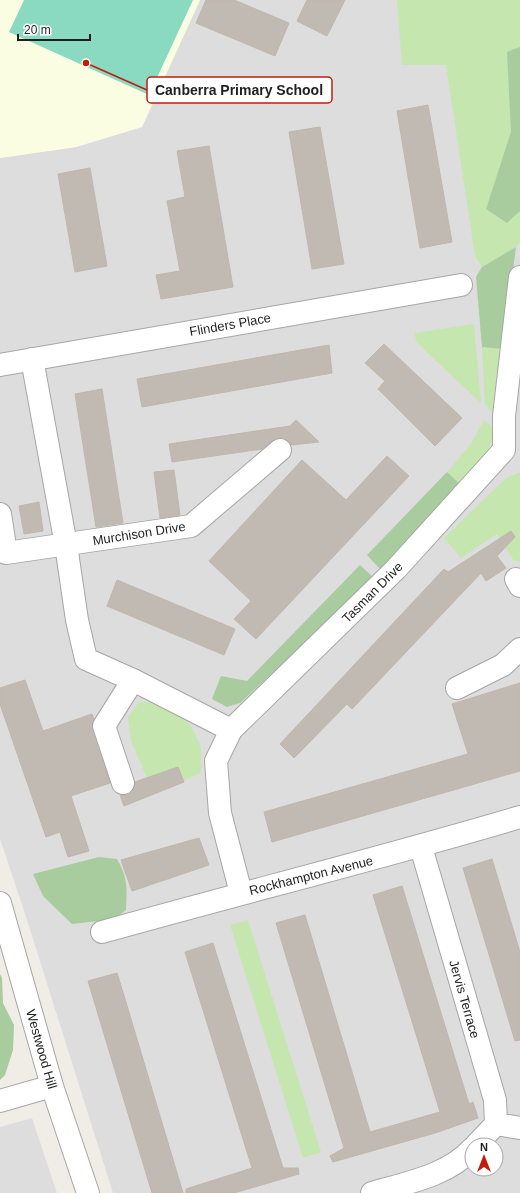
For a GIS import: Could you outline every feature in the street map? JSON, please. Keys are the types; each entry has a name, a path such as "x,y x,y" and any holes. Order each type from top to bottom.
{"street":[{"name":"Tasman Drive","path":"241,893 220,813 216,760 231,730 396,569 512,452 504,416 520,277"},
{"name":"Flinders Place","path":"0,365 461,285"},
{"path":"32,359 66,544 77,620 86,659 133,680 231,730"},
{"name":"Murchison Drive","path":"0,514 6,553 191,526 280,450"},
{"path":"457,688 503,665 520,649"},
{"path":"123,783 104,726 133,680"},
{"name":"Rockhampton Avenue","path":"102,932 241,893 420,847 520,817"},
{"name":"Jervis Terrace","path":"420,847 495,1100 496,1124"},
{"name":"Westwood Hill","path":"0,903 52,1086 88,1193"},
{"path":"0,1101 52,1086"},
{"path":"484,1137 496,1124 520,1128"},
{"path":"372,1193 428,1176 464,1158"}],"shaded area":[{"path":"0,0 200,0 142,127 76,147 0,158"},
{"path":"200,0 520,0 520,1193 113,1193 0,839 0,158 76,147 142,127"},
{"path":"32,1118 57,1193 0,1193 0,1127"}],"green space":[{"path":"24,0 193,0 149,95 9,32"},
{"path":"397,0 520,0 520,242 516,247 482,267 475,256 446,65 402,65"},
{"path":"520,47 520,211 507,223 486,209 511,132 507,52"},
{"path":"516,247 503,349 482,347 476,277 482,267"},
{"path":"474,324 481,403 416,342 415,333"},
{"path":"482,347 503,349 497,416 485,405"},
{"path":"484,420 496,429 485,459 461,485 447,473 472,442"},
{"path":"447,472 461,485 382,571 367,555"},
{"path":"520,472 520,561 514,561 497,534 461,558 444,538 506,478"},
{"path":"360,565 374,578 240,703 227,707 212,699 221,676 247,681"},
{"path":"139,702 159,703 181,715 192,727 201,747 201,773 154,794 131,741 128,717"},
{"path":"99,857 117,859 121,866 126,883 126,910 115,919 72,924 43,896 33,874"},
{"path":"248,920 321,1152 303,1158 230,925"},
{"path":"0,974 2,978 3,1003 14,1025 13,1050 5,1075 0,1080"}],"building":[{"path":"206,0 234,0 289,23 275,56 196,23"},
{"path":"307,0 345,0 327,36 297,21"},
{"path":"428,105 452,242 420,248 397,111"},
{"path":"320,127 344,264 312,269 289,132"},
{"path":"209,146 233,287 161,299 156,275 180,271 167,201 185,197 177,151"},
{"path":"90,168 107,266 75,272 58,174"},
{"path":"384,344 462,418 435,446 378,389 385,381 365,363"},
{"path":"329,345 332,373 142,407 137,379"},
{"path":"102,389 123,523 96,527 75,394"},
{"path":"296,420 319,442 291,445 285,438 278,438 262,449 172,462 169,444 290,426"},
{"path":"387,456 409,476 256,639 234,619 251,601 209,561 302,460 346,500"},
{"path":"174,470 180,515 160,518 154,472"},
{"path":"39,502 43,531 24,534 19,506"},
{"path":"511,531 515,537 497,556 506,568 486,581 481,573 352,709 347,704 294,758 280,744 444,569 448,572"},
{"path":"117,580 235,629 224,655 107,606"},
{"path":"25,680 43,731 92,714 94,719 92,730 110,783 71,796 89,851 68,857 60,832 46,837 0,704 0,688"},
{"path":"520,683 520,771 272,842 264,812 468,754 452,704"},
{"path":"178,767 184,782 124,806 120,795 127,795 132,792 135,782"},
{"path":"199,838 209,865 132,891 121,860"},
{"path":"492,859 520,952 520,1040 515,1041 463,868"},
{"path":"402,886 469,1104 473,1102 478,1118 435,1133 333,1162 330,1156 344,1148 276,923 305,915 370,1132 440,1112 373,895"},
{"path":"213,943 283,1168 298,1168 299,1174 234,1193 186,1193 186,1189 252,1168 185,952"},
{"path":"117,973 183,1193 152,1193 88,981"}],"place":[{"name":"Canberra Primary School","path":"86,63"}]}
